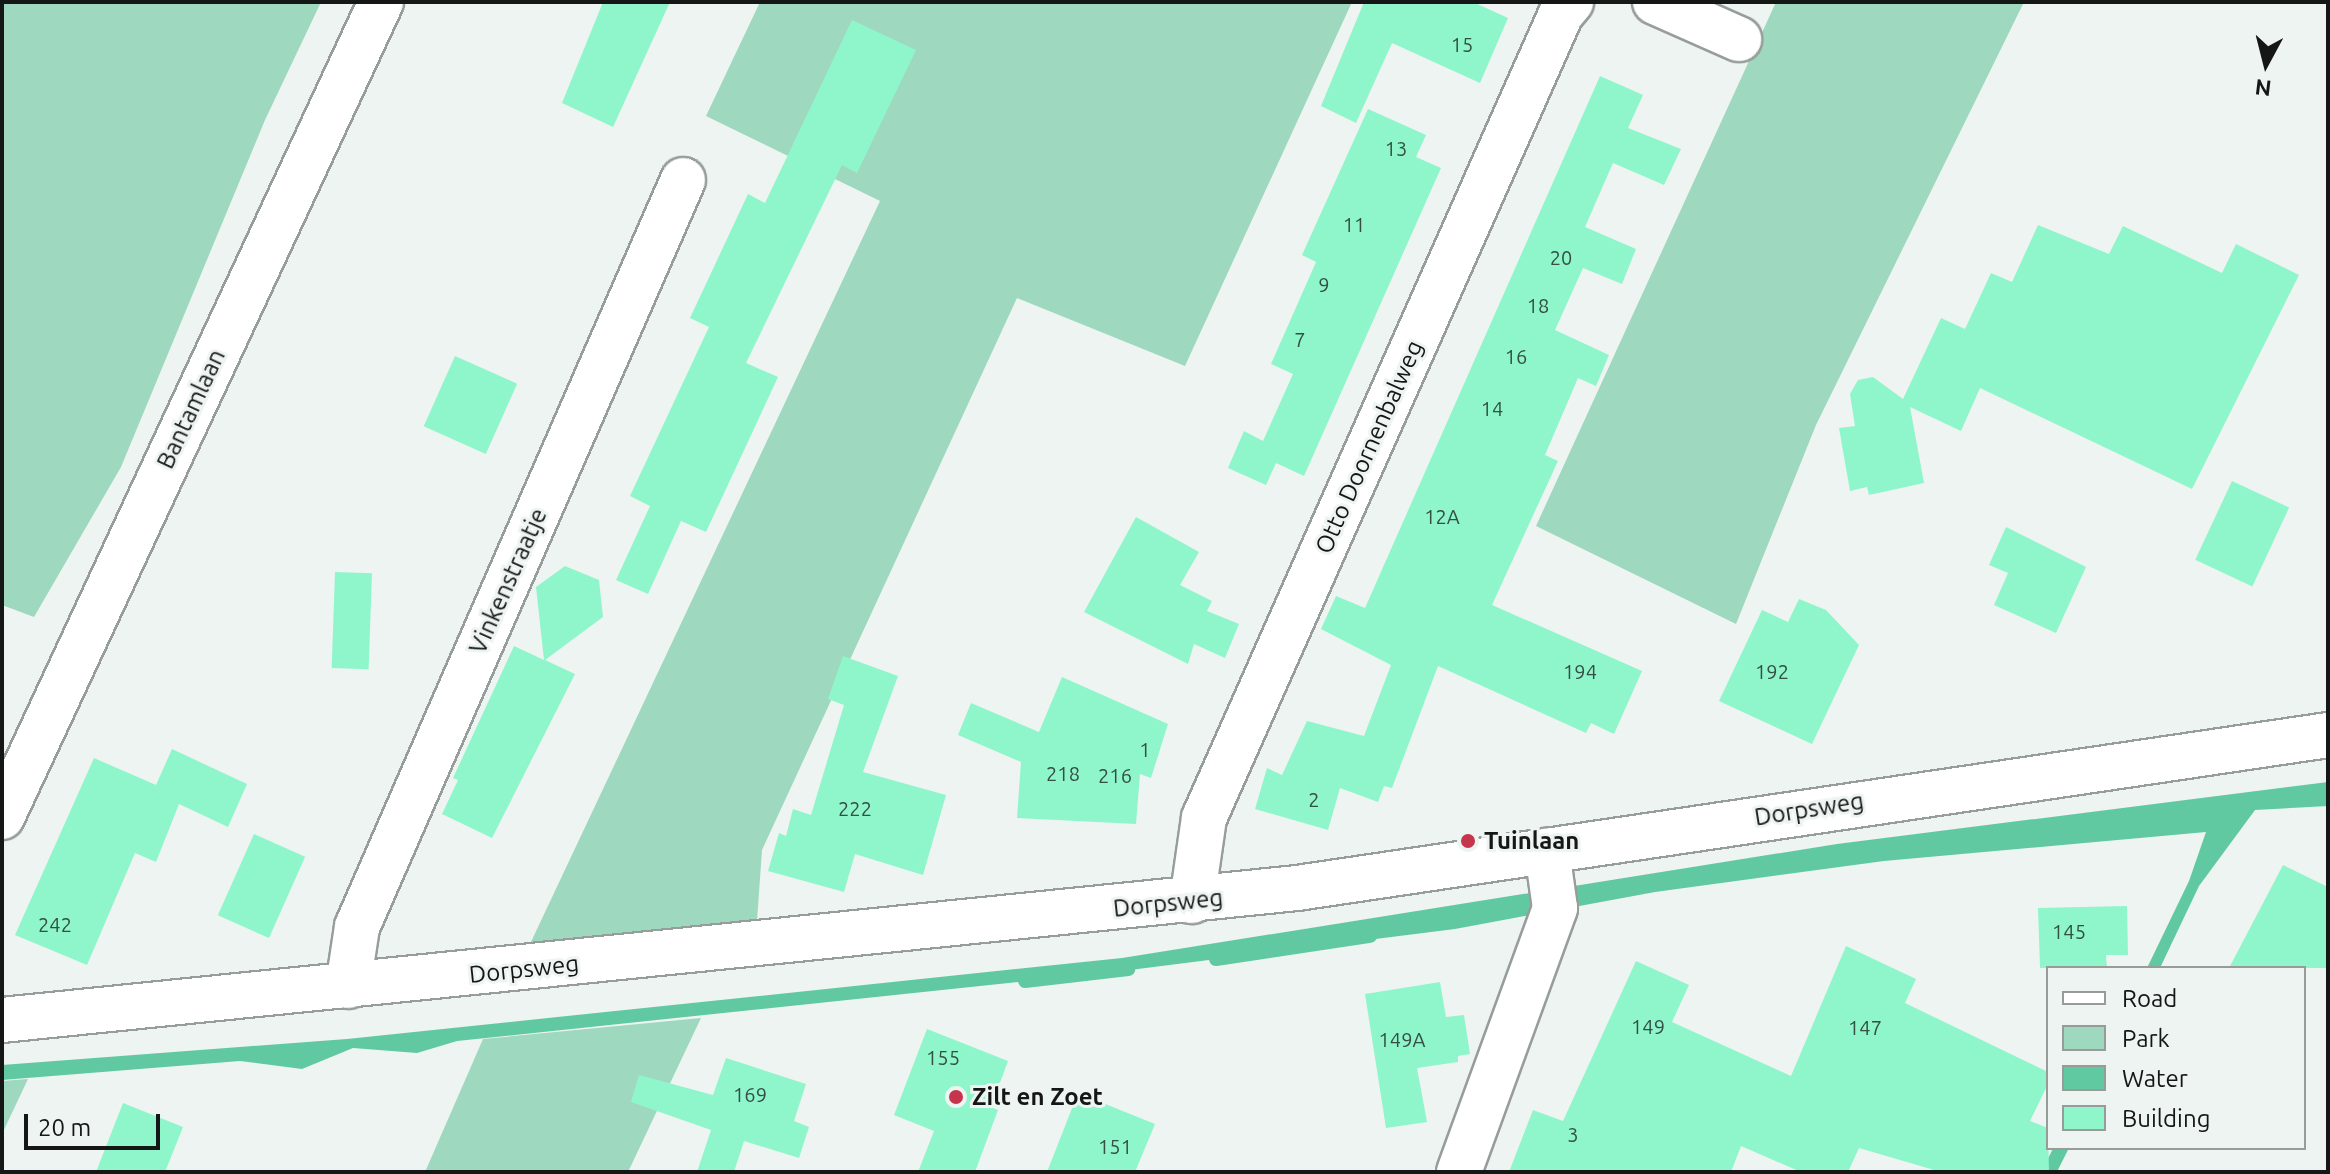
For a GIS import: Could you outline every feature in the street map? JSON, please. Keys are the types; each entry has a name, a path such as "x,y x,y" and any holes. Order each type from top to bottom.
{"street":[{"name":"Bantamlaan","path":"2,817 381,2"},
{"name":"Otto Doornenbalweg","path":"1192,901 1204,818 1561,14 1571,2"},
{"path":"1655,2 1739,39"},
{"name":"Vinkenstraatje","path":"348,986 357,927 683,180"},
{"name":"Dorpsweg","path":"2,1020 1192,901 2328,735"},
{"path":"1459,1172 1555,908 1547,851"}],"green space":[{"path":"2,2 321,2 265,120 121,467 34,617 2,605"},
{"path":"760,2 1352,2 1185,366 1017,298 762,850 757,921 530,944 880,201 706,116"},
{"path":"1776,2 2024,2 1816,425 1736,624 1536,526"},
{"path":"701,1018 628,1172 425,1172 483,1039"},
{"path":"28,1079 2,1134 2,1081"}],"water":[{"path":"2328,782 2328,806 2255,810 2199,886 2161,966 2148,966 2189,881 2206,832 1884,861 1655,892 1455,929 1122,971 457,1041 417,1053 353,1048 302,1069 240,1061 2,1080 2,1065 347,1039 1122,958 1837,844"}],"building":[{"path":"603,2 670,2 613,127 562,103"},
{"path":"1364,2 1473,2 1508,18 1480,83 1392,43 1356,123 1321,106"},
{"path":"852,20 916,50 857,173 842,165 746,363 778,377 706,532 681,521 648,594 616,580 650,506 630,496 709,327 690,318 748,194 765,203"},
{"path":"1600,76 1643,95 1628,128 1681,149 1664,185 1613,163 1585,227 1636,249 1622,284 1583,268 1555,330 1609,355 1596,386 1578,378 1545,455 1558,461 1492,605 1642,671 1614,734 1591,723 1586,733 1438,666 1392,788 1384,786 1378,802 1340,788 1328,830 1255,809 1267,768 1282,775 1307,721 1364,736 1391,665 1321,629 1336,596 1365,608"},
{"path":"1368,109 1426,135 1416,157 1441,168 1304,476 1276,463 1266,485 1228,468 1244,431 1263,441 1293,374 1271,364 1316,262 1302,255"},
{"path":"2038,225 2109,254 2123,226 2222,273 2236,244 2299,275 2192,489 1980,388 1961,431 1910,407 1924,483 1869,495 1867,487 1850,491 1839,428 1855,426 1850,394 1858,380 1873,377 1903,399 1941,318 1965,329 1991,273 2012,282"},
{"path":"455,356 517,384 486,454 424,426"},
{"path":"2232,481 2289,508 2252,586 2195,560"},
{"path":"1136,517 1199,552 1180,585 1212,601 1207,611 1239,624 1225,658 1194,644 1188,664 1084,612"},
{"path":"2006,527 2086,567 2056,633 1994,605 2008,573 1989,565"},
{"path":"565,566 599,580 603,617 545,660 575,674 492,838 442,814 458,780 453,778 514,646 544,660 536,587"},
{"path":"335,572 372,573 369,669 332,668"},
{"path":"1799,599 1826,610 1859,645 1812,744 1719,701 1762,610 1788,622"},
{"path":"843,656 898,676 863,772 946,795 923,875 855,854 844,892 768,871 779,833 786,836 793,809 811,815 844,705 828,699"},
{"path":"1062,677 1168,724 1151,778 1140,774 1136,824 1017,818 1021,762 958,735 971,703 1039,732"},
{"path":"172,749 247,784 228,827 179,804 156,862 135,853 87,965 15,935 94,758 156,785"},
{"path":"254,834 305,857 269,938 218,915"},
{"path":"2283,865 2328,887 2328,968 2230,966"},
{"path":"2127,906 2128,955 2106,955 2107,966 2040,968 2038,908"},
{"path":"1846,946 1916,979 1905,1003 2046,1071 2046,1088 2030,1121 2046,1127 2049,1172 1941,1172 1859,1148 1848,1172 1801,1172 1741,1146 1731,1172 1509,1172 1533,1110 1563,1121 1636,961 1689,985 1672,1022 1791,1076"},
{"path":"1440,982 1446,1017 1464,1015 1470,1054 1458,1056 1458,1062 1417,1068 1427,1122 1386,1128 1365,994"},
{"path":"927,1029 1008,1061 991,1107 998,1110 975,1172 918,1172 934,1131 894,1115"},
{"path":"726,1058 806,1084 794,1121 809,1127 799,1158 744,1141 734,1172 697,1172 711,1130 631,1102 639,1075 713,1095"},
{"path":"1078,1093 1155,1124 1135,1172 1047,1172"},
{"path":"123,1103 183,1127 165,1172 96,1172"}],"waterway":[{"path":"1216,959 1370,936"},
{"path":"1025,981 1128,969"},
{"path":"2049,1172 2060,1150"}],"place":[{"name":"Tuinlaan","path":"1468,841"},
{"name":"Zilt en Zoet","path":"956,1097"}]}
